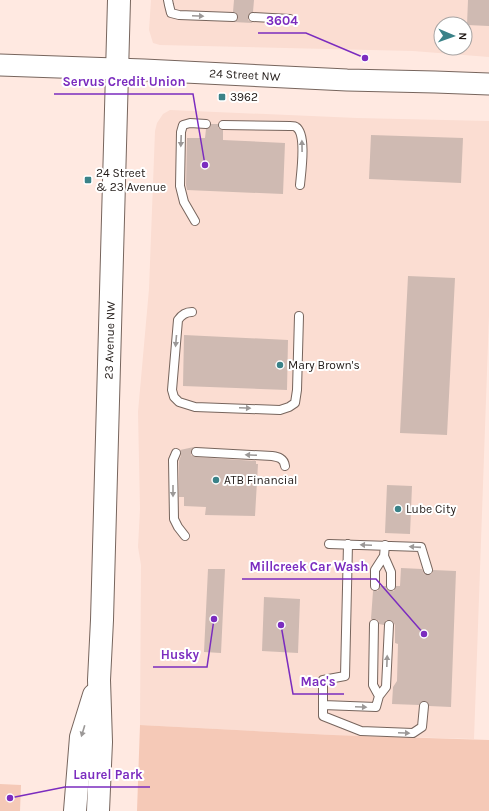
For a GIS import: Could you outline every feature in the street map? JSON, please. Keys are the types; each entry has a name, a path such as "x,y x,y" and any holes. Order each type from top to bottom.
{"main road":[{"name":"23 Avenue NW","path":"98,811 101,742 98,680 102,612 119,0"},
{"name":"23 Avenue NW","path":"75,811 81,738 98,680"}],"street":[{"name":"24 Street NW","path":"0,65 347,80 489,84"}],"lane":[{"path":"168,0 171,13 179,15 232,17"},
{"path":"253,18 290,19"},
{"path":"195,221 184,202 180,186 181,132 183,125 190,123 206,124"},
{"path":"223,125 296,127 301,133 303,147 300,185"},
{"path":"192,312 182,315 178,320 172,390 174,397 179,402 195,407 280,410 295,403 297,390 299,316"},
{"path":"196,452 272,456 283,460 285,466"},
{"path":"176,453 173,460 174,519 185,536"},
{"path":"329,544 421,547 428,570"},
{"path":"348,544 346,676 323,680 323,716 361,731 413,733 422,727 424,706"},
{"path":"375,586 375,570 384,556 385,546"},
{"path":"384,556 391,572 391,586"},
{"path":"374,624 373,685 379,696"},
{"path":"322,705 376,708 379,696 386,687 389,625"}],"shaded area":[{"path":"151,0 489,0 489,57 473,56 473,16 433,16 433,53 160,45 153,43 149,30"},
{"path":"170,110 357,118 489,121 489,315 474,739 333,735 140,725 141,565 138,547 140,509 138,412 149,289 155,131 157,123 163,114"},
{"path":"140,725 333,735 489,740 489,811 137,811"},
{"path":"0,784 21,785 20,811 0,811"}],"building":[{"path":"234,0 254,0 253,12 249,14 248,17 248,20 253,23 233,22 237,20 238,17 236,13 233,12"},
{"path":"468,0 489,0 489,26 473,25 473,16 467,16"},
{"path":"211,124 218,124 218,128 223,130 223,140 285,143 283,194 187,190 187,138 205,138 206,129 210,127"},
{"path":"371,135 463,138 461,183 369,179"},
{"path":"408,276 455,278 447,435 400,433"},
{"path":"184,335 288,340 287,390 183,386"},
{"name":"ATB Financial","path":"194,447 191,455 195,457 256,461 256,464 258,464 255,516 205,515 206,507 184,506 184,497 179,497 180,450"},
{"name":"Lube City","path":"387,485 412,486 410,534 385,533"},
{"path":"401,568 422,569 424,574 427,575 432,574 433,570 456,571 451,707 429,706 427,702 424,701 419,705 392,704 393,687 397,681 398,644 395,643 395,625 390,620 386,620 384,625 379,624 379,621 376,619 371,619 373,591 378,591 380,586 386,586 386,589 394,591 396,586 400,586"},
{"path":"208,569 225,569 221,653 204,652"},
{"path":"264,597 300,599 298,653 262,651"}],"place":[{"name":"3604","path":"365,58"},
{"name":"3962","path":"222,97"},
{"name":"Servus Credit Union","path":"205,165"},
{"name":"24 Street & 23 Avenue","path":"88,180"},
{"name":"Mary Brown's","path":"280,365"},
{"name":"ATB Financial","path":"216,480"},
{"name":"Lube City","path":"398,509"},
{"name":"Husky","path":"214,619"},
{"name":"Mac's","path":"281,625"},
{"name":"Millcreek Car Wash","path":"424,634"},
{"name":"Laurel Park","path":"10,798"}]}
